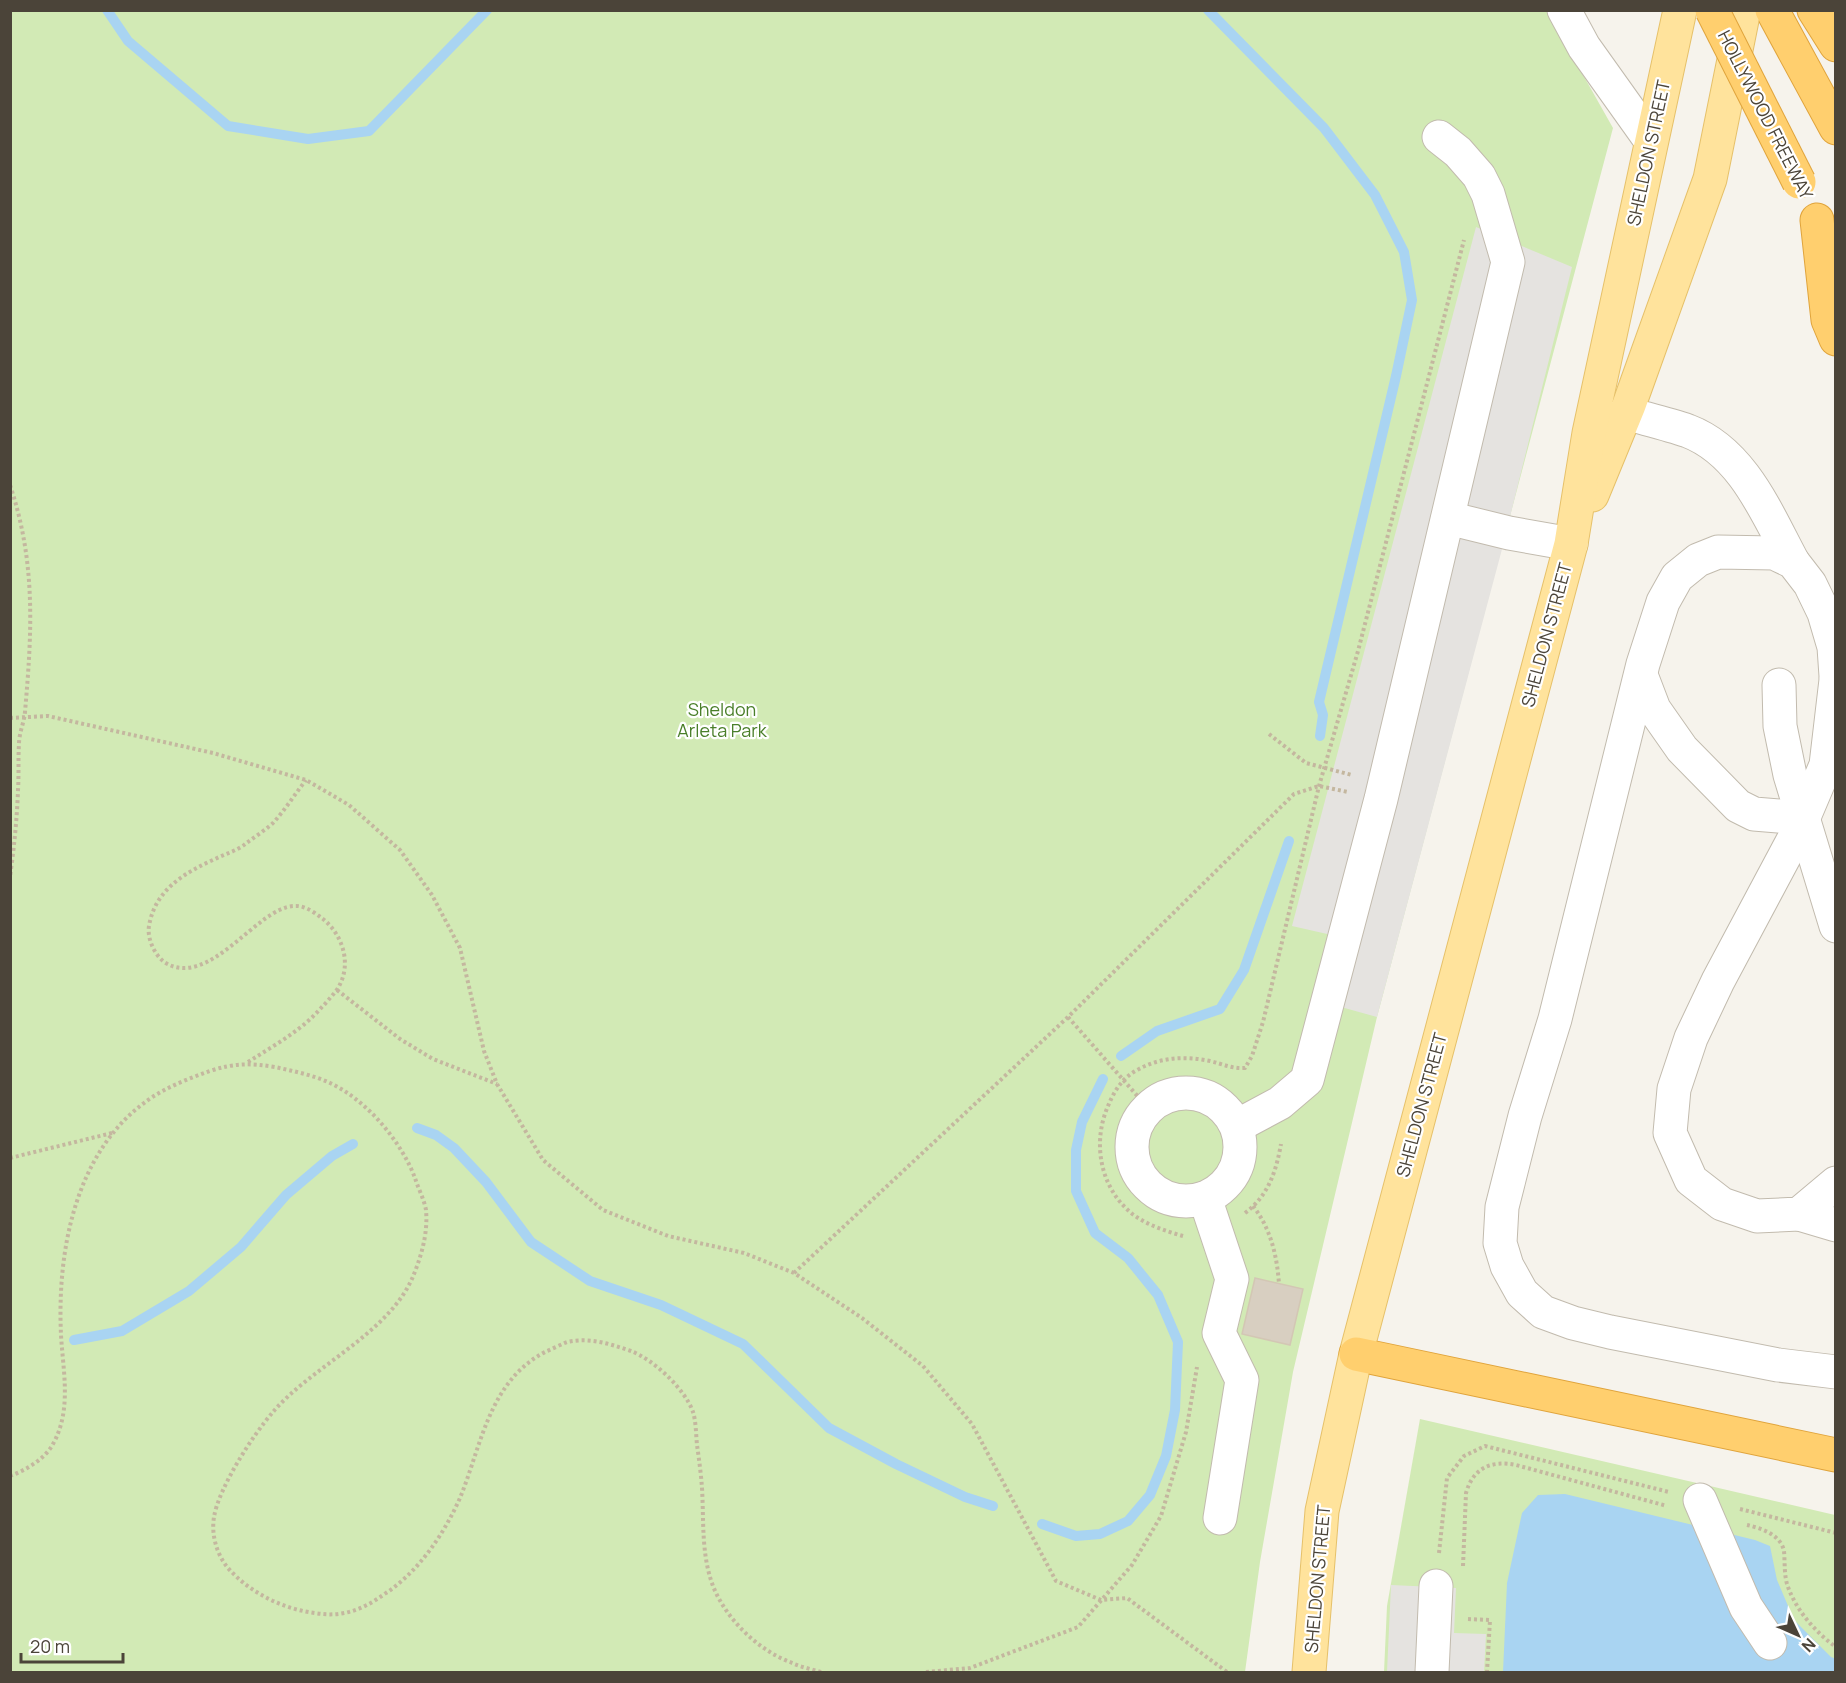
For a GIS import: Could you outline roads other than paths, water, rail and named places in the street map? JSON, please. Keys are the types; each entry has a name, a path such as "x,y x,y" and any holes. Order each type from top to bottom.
{"highway":[{"name":"HOLLYWOOD FREEWAY","path":"1712,10 1836,257"},
{"path":"1772,10 1828,115"},
{"path":"1814,10 1834,42"},
{"path":"1817,220 1828,320 1836,339"},
{"path":"1356,1354 1836,1455"}],"main road":[{"name":"SHELDON STREET","path":"1310,1672 1322,1511 1356,1354 1571,544 1589,433 1680,10"},
{"name":"SHELDON STREET","path":"1571,544 1625,413 1710,179 1744,10"}],"lane":[{"path":"1564,10 1584,47 1651,141"},
{"path":"1237,1126 1280,1103 1306,1080 1383,791 1508,262 1488,194 1479,176 1458,152 1439,137"},
{"path":"1625,413 1689,431 1714,445 1733,462 1751,486 1793,562 1810,584 1824,613 1834,647 1836,678 1826,765 1804,818 1718,981 1691,1038 1674,1089 1670,1133 1691,1180 1722,1203 1757,1216 1799,1214 1836,1225"},
{"path":"1448,518 1509,533 1571,544"},
{"path":"1793,562 1774,553 1718,552 1698,560 1677,577 1663,602 1641,675 1555,1019 1519,1139 1502,1207 1500,1243 1507,1266 1522,1293 1543,1312 1573,1323 1610,1332 1778,1365 1836,1372"},
{"path":"1641,675 1654,709 1677,743 1738,806 1754,814 1804,818"},
{"path":"1779,685 1780,726 1790,775 1836,926"},
{"path":"1179,1093 1197,1093 1214,1100 1227,1110 1237,1126 1240,1143 1239,1161 1231,1178 1218,1191 1205,1198 1184,1202 1167,1198 1151,1188 1139,1174 1133,1157 1132,1140 1138,1123 1148,1108 1162,1098 1179,1093"},
{"path":"1799,1214 1836,1183"},
{"path":"1205,1198 1232,1279 1219,1333 1242,1380 1220,1518"},
{"path":"1703,1508 1746,1607 1770,1643"},
{"path":"1432,1672 1449,1578"}],"water":[{"path":"1565,1494 1755,1540 1770,1546 1777,1580 1794,1620 1831,1657 1836,1659 1835,1672 1503,1672 1507,1583 1522,1513 1538,1495"}],"waterway":[{"path":"107,10 128,41 228,126 308,139 369,131 487,10"},
{"path":"1208,10 1324,128 1375,195 1404,252 1412,300 1319,702 1323,715 1320,736"},
{"path":"1121,1056 1157,1031 1220,1009 1244,970 1289,841"},
{"path":"1042,1524 1076,1536 1100,1534 1128,1521 1150,1495 1166,1456 1175,1410 1178,1342 1158,1295 1128,1258 1095,1233 1076,1191 1076,1150 1082,1122 1103,1079"},
{"path":"417,1128 436,1135 454,1148 486,1182 531,1242 590,1281 661,1305 743,1344 829,1428 965,1497 993,1506"},
{"path":"74,1340 122,1331 189,1291 241,1247 286,1195 332,1156 353,1144"}],"park label":[{"name":"Sheldon Arleta Park","path":"722,720"}]}
